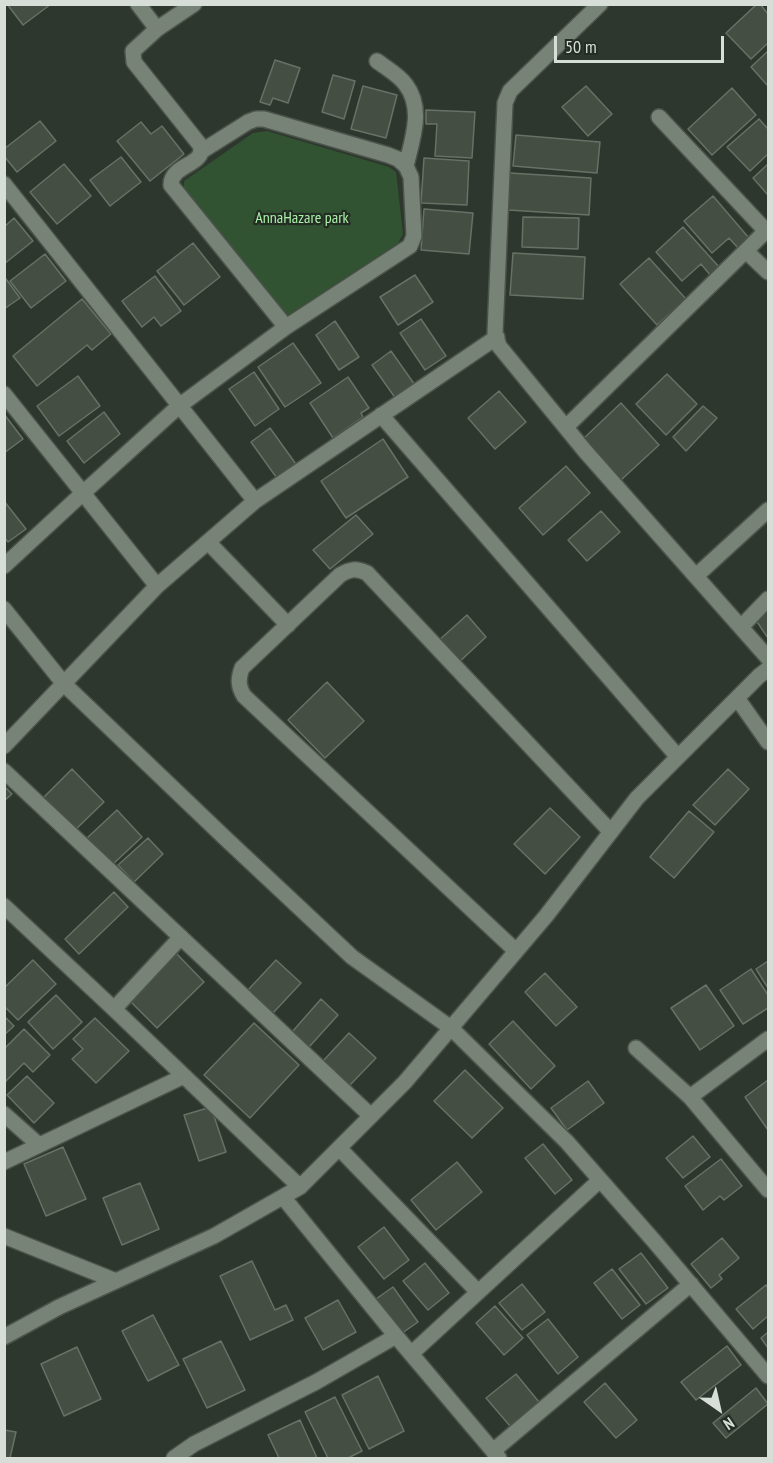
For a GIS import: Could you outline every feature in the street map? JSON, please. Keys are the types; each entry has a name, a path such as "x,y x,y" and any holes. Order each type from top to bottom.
{"street":[{"path":"138,4 157,29"},
{"path":"194,4 157,29 133,51 134,62 200,145 202,151"},
{"path":"600,4 510,91 505,103 495,333 499,346 585,451 768,658"},
{"path":"376,61 399,77 415,99 416,117 406,166"},
{"path":"566,427 767,230 659,117"},
{"path":"4,566 179,406 286,327 410,246 414,236 411,177 406,166 398,159 264,119 256,119 202,151 200,156 174,174 171,184 286,327"},
{"path":"4,184 255,501"},
{"path":"746,251 768,272"},
{"path":"4,746 157,586 255,501 497,337"},
{"path":"4,394 157,586"},
{"path":"381,415 678,757"},
{"path":"696,576 768,510"},
{"path":"208,542 288,625"},
{"path":"516,951 244,696 238,679 242,668 340,575 350,569 367,573 611,832"},
{"path":"741,627 768,599"},
{"path":"4,609 64,684 352,957 451,1028 567,1142 768,1376"},
{"path":"4,1337 59,1308 214,1236 300,1188 405,1082 546,916 637,798 768,669"},
{"path":"737,698 768,742"},
{"path":"4,771 370,1116"},
{"path":"4,906 300,1188"},
{"path":"114,1009 181,937"},
{"path":"690,1097 768,1039"},
{"path":"636,1048 690,1097 768,1190"},
{"path":"4,1162 184,1076"},
{"path":"4,1114 39,1145"},
{"path":"339,1148 478,1292"},
{"path":"411,1354 600,1180"},
{"path":"283,1197 496,1455 691,1284"},
{"path":"4,1236 116,1281"},
{"path":"174,1458 194,1444 316,1382 396,1336"}],"green space":[{"name":"AnnaHazare park","path":"267,131 389,167 396,172 403,234 398,243 284,316 184,188 184,181 253,133"}],"building":[{"path":"7,4 51,4 23,25"},
{"path":"757,4 760,4 768,14 768,43 751,59 726,33"},
{"path":"768,51 768,86 751,67"},
{"path":"275,60 300,68 288,103 273,98 270,105 260,102"},
{"path":"333,75 355,81 344,119 322,112"},
{"path":"363,86 397,95 386,138 351,129"},
{"path":"586,86 612,114 588,136 562,107"},
{"path":"732,88 756,115 712,155 688,129"},
{"path":"426,110 475,112 472,158 435,156 437,124 426,124"},
{"path":"759,119 768,129 768,154 750,171 727,147"},
{"path":"40,121 56,141 17,172 4,156 4,149"},
{"path":"141,122 151,134 162,126 184,154 150,181 117,141"},
{"path":"516,135 600,142 597,173 513,166"},
{"path":"121,157 141,182 110,206 90,180"},
{"path":"424,158 469,161 467,205 421,203"},
{"path":"64,164 91,196 57,224 30,192"},
{"path":"768,164 768,195 753,178"},
{"path":"510,173 591,178 589,215 508,210"},
{"path":"713,196 749,238 738,248 729,238 712,253 684,221"},
{"path":"424,209 473,213 469,254 421,250"},
{"path":"523,217 579,218 578,249 522,247"},
{"path":"14,218 33,241 4,264 4,227"},
{"path":"683,227 720,268 711,276 701,264 682,281 656,252"},
{"path":"193,243 220,277 184,305 157,271"},
{"path":"513,253 585,257 583,299 510,295"},
{"path":"45,254 66,281 31,308 10,281"},
{"path":"649,258 686,299 657,325 620,284"},
{"path":"415,275 433,302 398,325 380,297"},
{"path":"155,276 181,311 161,326 154,317 142,327 122,301"},
{"path":"6,279 20,298 4,309 4,281"},
{"path":"82,299 111,334 92,350 87,345 37,386 13,356"},
{"path":"421,319 446,356 425,370 400,333"},
{"path":"335,321 359,357 339,370 316,335"},
{"path":"293,343 321,383 285,407 258,367"},
{"path":"391,351 415,385 396,399 372,365"},
{"path":"254,372 279,409 255,426 229,389"},
{"path":"667,374 697,404 666,435 636,404"},
{"path":"78,376 100,406 59,436 37,406"},
{"path":"348,377 369,408 361,413 363,417 333,438 310,403"},
{"path":"499,391 526,422 495,449 468,418"},
{"path":"621,403 659,445 621,480 583,439"},
{"path":"703,406 717,418 686,451 673,437"},
{"path":"104,412 120,434 84,463 67,441"},
{"path":"4,414 23,439 4,453"},
{"path":"270,428 298,467 279,481 251,442"},
{"path":"383,439 408,477 346,518 321,481"},
{"path":"566,466 590,493 543,535 519,508"},
{"path":"4,501 26,529 8,542 4,537"},
{"path":"601,511 620,532 587,561 568,540"},
{"path":"356,515 373,534 330,569 313,550"},
{"path":"768,605 768,638 753,616"},
{"path":"467,615 486,637 457,664 437,642"},
{"path":"327,682 364,721 325,758 288,720"},
{"path":"72,769 104,802 75,830 43,798"},
{"path":"728,769 749,789 715,825 693,805"},
{"path":"4,786 12,794 4,801"},
{"path":"550,808 580,837 545,874 514,844"},
{"path":"117,810 142,837 113,864 87,838"},
{"path":"689,811 714,832 674,878 650,857"},
{"path":"148,838 163,854 134,882 118,865"},
{"path":"114,892 128,907 79,954 65,939"},
{"path":"174,951 204,982 157,1028 126,997"},
{"path":"33,960 56,984 18,1020 4,1006 4,988"},
{"path":"276,960 301,983 273,1013 248,990"},
{"path":"768,961 768,988 756,969"},
{"path":"751,969 768,995 768,1008 743,1024 720,990"},
{"path":"545,973 577,1007 556,1026 525,992"},
{"path":"706,985 734,1026 700,1050 671,1008"},
{"path":"56,995 82,1022 53,1049 28,1022"},
{"path":"321,999 338,1015 309,1047 292,1032"},
{"path":"4,1016 14,1026 4,1035"},
{"path":"95,1018 129,1051 96,1083 72,1059 83,1049 73,1039"},
{"path":"513,1021 555,1066 531,1089 489,1044"},
{"path":"254,1023 299,1065 250,1118 204,1075"},
{"path":"24,1029 50,1055 33,1072 24,1063 5,1082 4,1049"},
{"path":"349,1033 376,1058 349,1086 323,1061"},
{"path":"465,1070 503,1108 472,1138 434,1101"},
{"path":"27,1076 54,1103 34,1123 7,1095"},
{"path":"768,1080 768,1130 745,1097"},
{"path":"588,1081 604,1103 567,1130 551,1108"},
{"path":"211,1107 226,1152 199,1161 184,1115"},
{"path":"693,1136 710,1157 683,1178 666,1158"},
{"path":"543,1144 572,1180 555,1194 525,1158"},
{"path":"63,1147 86,1199 46,1216 24,1164"},
{"path":"721,1159 742,1186 724,1200 720,1196 703,1210 685,1186"},
{"path":"457,1162 482,1192 436,1230 411,1200"},
{"path":"140,1183 159,1229 122,1245 103,1198"},
{"path":"384,1227 409,1260 384,1279 358,1247"},
{"path":"722,1238 739,1258 719,1275 722,1279 711,1288 691,1264"},
{"path":"641,1253 668,1288 646,1304 619,1269"},
{"path":"252,1261 275,1310 286,1305 293,1320 250,1340 220,1276"},
{"path":"425,1263 449,1293 428,1310 403,1281"},
{"path":"612,1269 640,1305 622,1319 594,1283"},
{"path":"522,1284 545,1312 522,1330 499,1303"},
{"path":"766,1285 768,1288 768,1316 753,1329 736,1309"},
{"path":"393,1287 418,1322 398,1336 373,1301"},
{"path":"338,1300 356,1332 323,1350 305,1318"},
{"path":"495,1306 523,1338 504,1355 476,1323"},
{"path":"153,1315 179,1365 148,1381 122,1331"},
{"path":"548,1319 578,1357 558,1374 527,1335"},
{"path":"768,1332 768,1348 761,1338"},
{"path":"221,1341 245,1390 207,1408 183,1359"},
{"path":"727,1346 741,1365 696,1400 681,1382"},
{"path":"77,1347 101,1399 64,1416 41,1364"},
{"path":"516,1374 539,1402 510,1426 486,1398"},
{"path":"378,1376 404,1431 369,1449 342,1395"},
{"path":"605,1383 637,1420 616,1438 584,1402"},
{"path":"756,1388 768,1404 726,1438 713,1423"},
{"path":"335,1397 362,1451 348,1458 328,1458 305,1412"},
{"path":"300,1420 317,1458 279,1458 268,1435"},
{"path":"4,1430 16,1432 10,1458 4,1458"}]}
